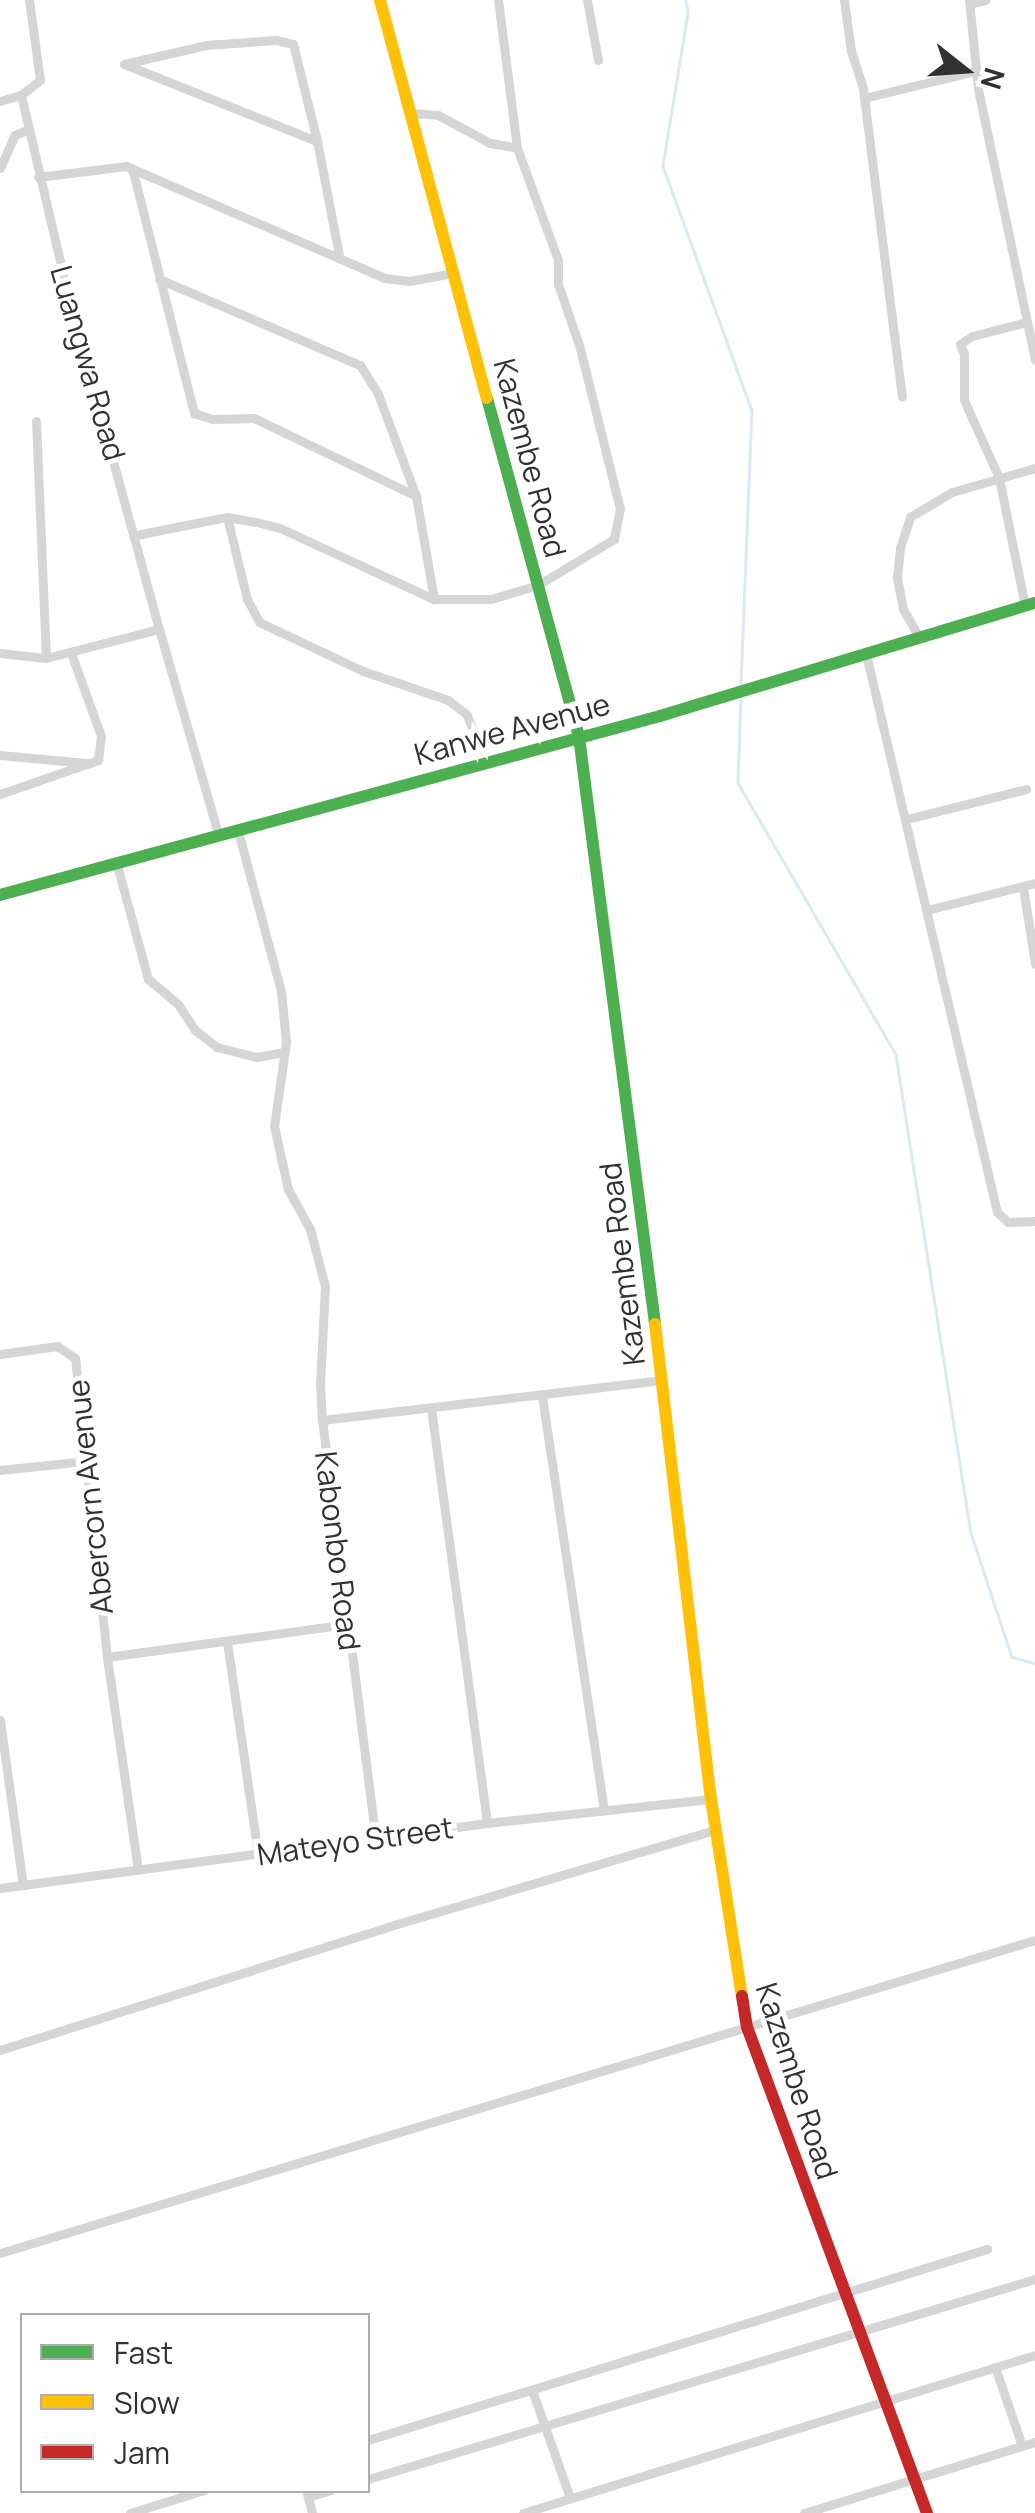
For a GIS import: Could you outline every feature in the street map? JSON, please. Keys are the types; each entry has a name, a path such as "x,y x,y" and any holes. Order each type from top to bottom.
{"main road":[{"name":"Kazembe Road","path":"380,0 579,737 715,1830 747,2027 780,2126 862,2332 926,2513"},
{"name":"Kanwe Avenue","path":"0,895 579,737 1030,605"}],"street":[{"path":"0,101 20,95 41,78 29,0"},
{"path":"136,535 227,517 280,528 434,599 475,601 538,585 614,539 620,509 579,345 558,284 558,260 517,148 498,0"},
{"path":"587,0 598,60"},
{"path":"844,0 864,98 902,398"},
{"path":"984,0 969,2 976,71 1035,360"},
{"path":"317,141 124,64 206,45 276,40 293,44 317,141 339,256"},
{"path":"864,98 976,71"},
{"name":"Luangwa Road","path":"20,95 38,177 218,837"},
{"path":"411,113 438,114 490,143 517,148"},
{"path":"0,168 15,134 29,130"},
{"path":"38,177 132,168 392,281 454,273"},
{"path":"132,168 194,413 213,419 254,418 416,496"},
{"path":"159,279 360,365 378,394 416,496 434,599"},
{"path":"1027,322 972,336 960,344 964,354 966,405 1000,478 1030,605"},
{"path":"36,420 46,658"},
{"path":"919,637 903,608 896,577 910,517 952,492 1035,468"},
{"path":"227,517 247,599 259,622 363,671 448,700 467,715 476,739"},
{"path":"0,653 46,658 159,629"},
{"path":"0,794 98,760 101,736 72,653"},
{"path":"866,654 998,1218 1014,1224 1035,1222"},
{"path":"0,755 90,764"},
{"path":"907,819 1026,789"},
{"path":"238,831 280,980 285,1052 274,1126 288,1189 310,1229 326,1286 320,1384 322,1420"},
{"path":"117,865 148,979 178,1004 195,1030 218,1047 256,1057 285,1052"},
{"path":"927,910 1035,884"},
{"path":"1023,887 1035,964"},
{"name":"Abercorn Avenue","path":"0,1354 57,1346 71,1352 138,1870"},
{"name":"Kabonbo Road","path":"376,1841 322,1420 660,1380"},
{"path":"542,1396 604,1810"},
{"path":"430,1408 487,1823"},
{"path":"0,1470 85,1460"},
{"path":"108,1657 346,1624"},
{"path":"227,1642 258,1854"},
{"path":"0,1720 23,1885"},
{"name":"Mateyo Street","path":"0,1888 376,1841 487,1823 711,1799"},
{"path":"0,2050 386,1927 715,1830"},
{"path":"0,2252 1035,1940"},
{"path":"370,2439 848,2295 986,2249"},
{"path":"370,2479 1034,2279"},
{"path":"523,2513 1035,2355"},
{"path":"995,2367 1022,2446"},
{"path":"532,2390 570,2498"},
{"path":"804,2513 1035,2442"},
{"path":"130,2513 194,2493"},
{"path":"307,2494 312,2513"}],"waterway":[{"path":"686,0 688,13 663,166 752,410 741,685"},
{"path":"741,698 738,783 896,1055 971,1533 1012,1657 1035,1663"}],"traffic: fast":[{"path":"487,398 579,737 655,1324"},
{"path":"0,895 660,716 1035,603"}],"traffic: slow":[{"path":"380,0 487,398"},
{"path":"655,1324 711,1799 742,1996"}],"traffic: jam":[{"path":"742,1996 747,2027 927,2513"}]}
